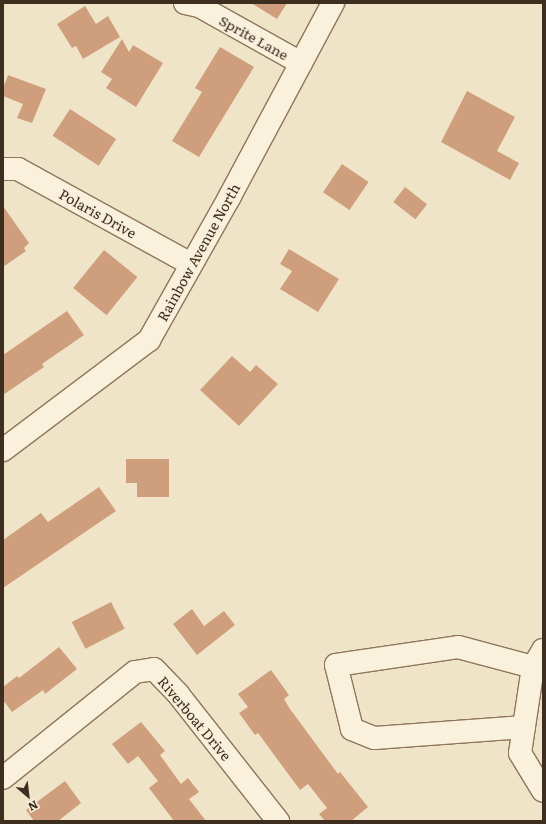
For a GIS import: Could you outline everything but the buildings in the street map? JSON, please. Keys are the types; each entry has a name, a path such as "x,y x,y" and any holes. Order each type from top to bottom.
{"street":[{"name":"Sprite Lane","path":"185,3 198,6 301,63"},
{"name":"Rainbow Avenue North","path":"3,450 148,340 230,196 333,3"},
{"name":"Polaris Drive","path":"3,169 18,168 190,264"},
{"path":"524,726 374,738 352,729 336,665 458,647 538,659 520,753 543,791"},
{"name":"Riverboat Drive","path":"3,778 135,672 154,670 178,694 278,821"}]}
